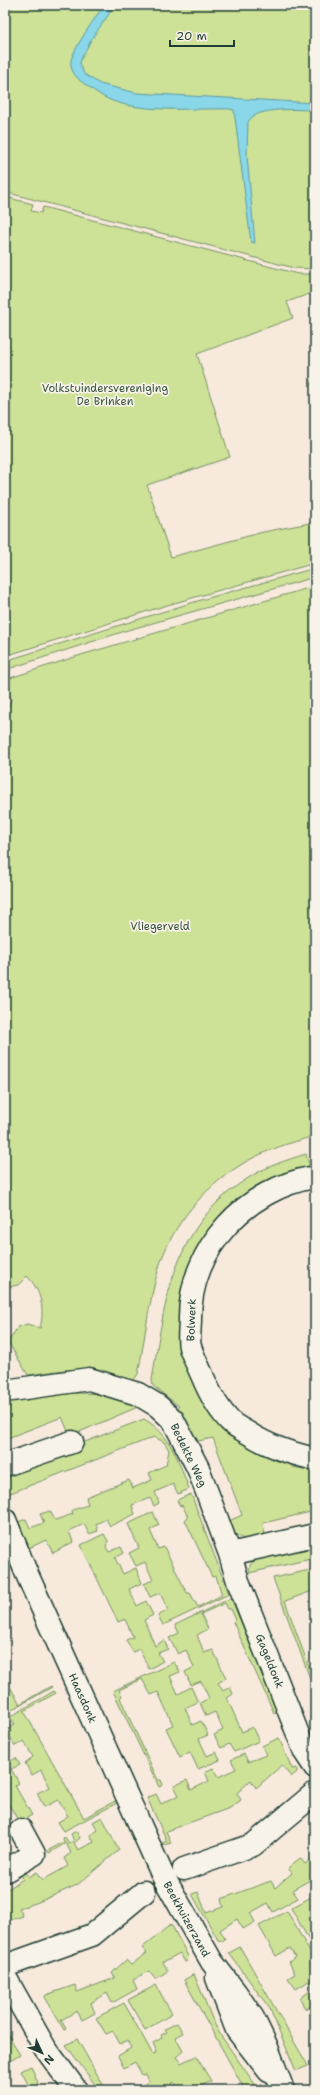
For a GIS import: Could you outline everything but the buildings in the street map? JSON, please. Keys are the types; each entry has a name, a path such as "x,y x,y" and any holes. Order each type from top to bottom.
{"street":[{"name":"Bolwerk","path":"315,1177 287,1184 256,1199 228,1222 210,1248 196,1276 190,1304 190,1346 206,1385 218,1405 233,1424 266,1445 284,1452 315,1459"},
{"name":"Bedekte Weg","path":"5,1391 90,1379 138,1394 158,1406 174,1420 198,1468 230,1554"},
{"path":"5,1465 72,1442"},
{"name":"Haasdonk","path":"5,1520 26,1572 163,1876"},
{"path":"230,1554 315,1535"},
{"name":"Gageldonk","path":"230,1554 238,1581 305,1752 315,1767"},
{"path":"184,1869 253,1845 315,1793"},
{"path":"5,1872 34,1854 21,1830"},
{"name":"Beekhuizerzand","path":"163,1876 212,1962 253,2018 266,2045 282,2087"},
{"path":"5,1966 92,1935 144,1892"},
{"path":"5,1977 45,2048 76,2090"},
{"path":"45,2048 60,2090"}],"green space":[{"path":"5,5 315,5 315,269 294,268 5,192"},
{"name":"Volkstuindersvereniging De Brinken","path":"5,197 33,204 31,211 41,213 43,207 298,274 315,274 315,292 287,302 293,318 197,354 230,457 147,485 171,557 263,532 315,522 315,563 164,606 5,656"},
{"path":"315,568 315,577 128,630 5,670 5,661 194,602"},
{"name":"Vliegerveld","path":"315,586 315,1136 266,1152 239,1166 202,1196 181,1221 166,1249 156,1277 138,1374 133,1381 97,1374 93,1369 64,1370 28,1375 8,1342 18,1327 27,1324 40,1328 42,1314 41,1300 36,1287 27,1276 18,1285 8,1287 5,1285 5,717 11,700 7,679 81,655"},
{"path":"306,1154 311,1171 212,1228 189,1369 292,1464 292,1467 315,1471 315,1511 263,1523 265,1536 255,1540 248,1540 240,1537 231,1529 229,1521 242,1515 213,1438 198,1441 176,1411 179,1406 153,1386 152,1380 168,1293 177,1266 189,1241 204,1217 224,1196 250,1177 270,1166"},
{"path":"74,1393 106,1394 140,1406 70,1436 62,1417 5,1439 5,1402"},
{"path":"144,1419 161,1432 173,1450 189,1489 178,1494 173,1484 155,1492 159,1503 154,1506 150,1498 132,1505 135,1514 110,1526 106,1519 96,1524 98,1531 89,1534 84,1524 69,1531 73,1542 53,1553 46,1540 29,1548 34,1562 33,1563 18,1522 26,1519 30,1528 44,1523 40,1514 50,1511 55,1520 73,1514 72,1510 88,1505 86,1497 129,1480 133,1488 152,1480 149,1473 166,1465 169,1450 164,1442 154,1437 8,1494 5,1489 5,1473"},
{"path":"191,1494 229,1594 163,1625 158,1616 168,1610 160,1593 150,1597 144,1584 153,1580 145,1562 136,1566 129,1553 139,1548 128,1524 153,1512 159,1525 150,1530 158,1549 164,1547 187,1593 190,1593 198,1607 222,1595 216,1576 212,1577 185,1520 188,1517 182,1505 180,1506 177,1500"},
{"path":"104,1534 108,1541 106,1547 109,1552 121,1547 124,1553 115,1558 123,1574 136,1568 142,1583 129,1589 137,1606 146,1601 153,1615 144,1620 155,1646 164,1640 168,1649 158,1653 163,1661 149,1669 139,1649 133,1652 126,1640 133,1637 125,1619 118,1622 81,1545"},
{"path":"315,1544 315,1558 249,1573 250,1565 257,1557"},
{"path":"315,1569 315,1590 285,1601 315,1684 315,1692 273,1578"},
{"path":"231,1598 286,1729 283,1730 278,1712 274,1713 233,1622 236,1620 231,1609 228,1609 225,1603 201,1614 208,1629 197,1635 204,1653 213,1650 226,1678 218,1683 223,1691 230,1687 233,1694 227,1698 242,1732 252,1727 259,1741 234,1752 229,1744 221,1748 214,1735 223,1730 215,1712 206,1716 200,1703 209,1698 201,1681 191,1685 185,1672 194,1667 186,1650 178,1654 169,1638 179,1633 175,1625"},
{"path":"174,1662 180,1672 170,1676 178,1694 191,1687 198,1702 185,1708 192,1725 201,1721 208,1735 199,1739 207,1756 216,1752 220,1760 198,1769 190,1752 180,1757 166,1728 173,1725 158,1692 151,1695 142,1679 119,1690 122,1696 120,1698 158,1780 161,1780 163,1785 159,1787 113,1691"},
{"path":"5,1678 20,1704 51,1686 52,1687 8,1712 5,1706"},
{"path":"54,1691 56,1693 24,1711 84,1818 115,1801 117,1803 64,1831 58,1822 68,1816 58,1800 44,1807 37,1793 50,1787 41,1770 32,1775 25,1763 33,1757 24,1741 15,1746 6,1730 15,1724 10,1717"},
{"path":"279,1738 292,1769 297,1768 297,1772 291,1777 282,1765 256,1788 251,1780 237,1793 241,1800 230,1808 166,1831 171,1843 163,1845 162,1843 167,1841 147,1798 156,1794 161,1804 179,1795 174,1786 187,1780 191,1790 209,1781 205,1772 213,1768 218,1777 236,1769 231,1760 244,1754 248,1762 266,1755 262,1746"},
{"path":"16,1758 20,1765 11,1769 19,1783 15,1786 32,1815 19,1822 5,1798 7,1796 5,1792 5,1762 6,1764"},
{"path":"102,1817 119,1850 77,1885 36,1903 19,1908 23,1916 5,1922 5,1891 23,1879 19,1871 24,1868 29,1877 37,1872 43,1880 68,1866 64,1858 71,1853 66,1843 49,1853 47,1851 64,1842 63,1838 65,1837 69,1843 74,1841 71,1834 76,1831 80,1838 74,1843 78,1850 94,1842 90,1835 98,1830 93,1822"},
{"path":"315,1856 315,1889 310,1880 292,1890 298,1898 273,1912 268,1903 250,1913 255,1922 243,1929 237,1919 220,1930 225,1939 222,1941 218,1940 192,1894 198,1892 206,1913 223,1907 221,1899 271,1881 275,1888 292,1873 288,1868 300,1858 305,1864"},
{"path":"315,1895 315,1951 291,1908"},
{"path":"287,1911 315,1961 315,2008 313,2005 305,2009 300,1998 313,1989 309,1981 296,1989 288,1978 295,1974 289,1962 295,1957 290,1948 276,1956 259,1926"},
{"path":"171,1924 188,1956 187,1961 185,1962 180,1953 163,1962 168,1971 155,1979 149,1971 133,1980 137,1989 112,2003 107,1993 91,2003 95,2013 82,2020 77,2011 61,2020 66,2029 64,2030 45,1997 46,1995 75,1985 77,1992 115,1978 112,1973 126,1960 131,1965 147,1953 142,1948"},
{"path":"240,1947 308,2066 296,2071 270,2009 229,1953"},
{"path":"194,1974 213,2021 221,2036 259,2090 245,2090 184,1980"},
{"path":"156,1985 172,2014 145,2030 128,2000"},
{"path":"124,2003 152,2053 155,2054 156,2050 153,2043 162,2038 161,2035 167,2032 165,2029 177,2023 183,2033 175,2037 183,2051 176,2057 181,2063 196,2056 211,2081 197,2088 197,2090 179,2090 176,2084 172,2082 171,2086 173,2090 136,2090 149,2081 146,2074 142,2075 135,2062 124,2068 118,2056 131,2048 127,2040 120,2044 113,2031 106,2034 96,2018"},
{"path":"5,2029 20,2055 10,2061 7,2055 5,2055"},
{"path":"77,2039 106,2090 99,2090 66,2045"},
{"path":"31,2066 41,2090 31,2090 21,2071"}],"water":[{"path":"104,5 115,5 91,40 80,64 84,74 100,84 137,93 315,103 315,110 268,111 260,113 248,122 247,156 255,243 251,242 234,110 165,109 131,106 104,97 83,83 75,75 71,68 73,54"}]}
